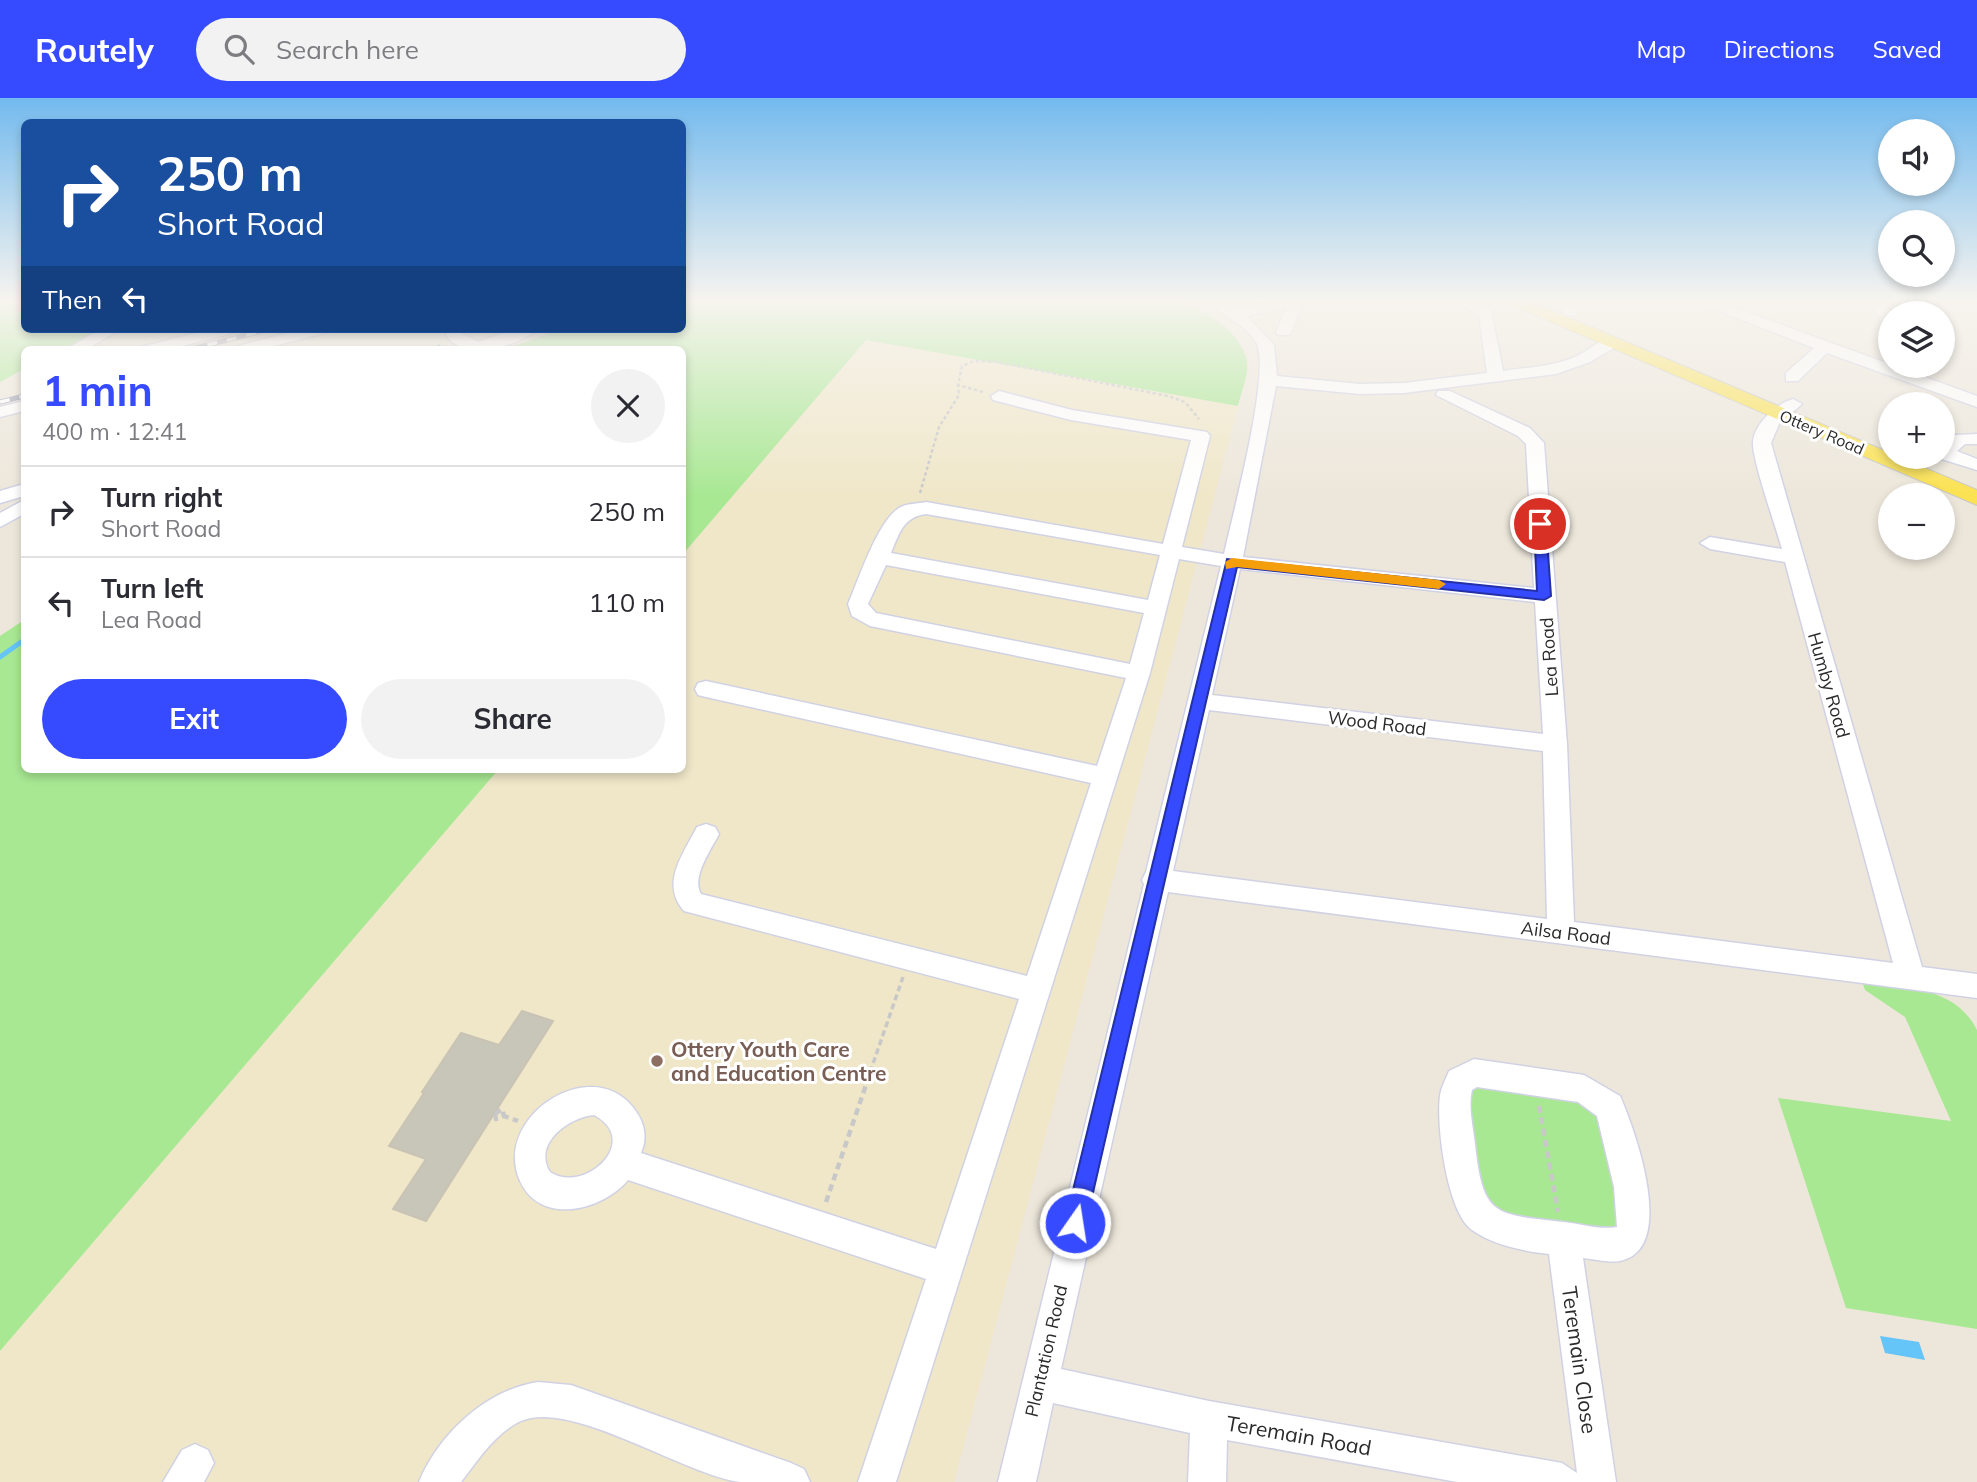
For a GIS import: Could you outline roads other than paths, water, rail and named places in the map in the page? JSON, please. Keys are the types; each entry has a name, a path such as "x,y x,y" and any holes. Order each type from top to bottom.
{"main road":[{"name":"Ottery Road","path":"1674,366 1878,441"},
{"name":"Ottery Road","path":"1693,366 1977,501"},
{"path":"1955,468 1977,481"}],"street":[{"name":"Plantation Road","path":"1017,1482 1038,1382 1232,562 1269,380 1268,366"},
{"path":"1282,366 1305,381 1323,386"},
{"path":"1493,366 1496,377"},
{"path":"1269,380 1382,389 1496,377 1570,366"},
{"path":"1792,377 1804,366"},
{"path":"1874,366 1977,402"},
{"path":"1933,378 1938,384 1936,389"},
{"name":"Lea Road","path":"1444,395 1524,432 1535,443 1555,744 1561,933"},
{"path":"877,1482 1139,673 1153,608 1201,436 1071,415 999,396"},
{"path":"0,412 21,407"},
{"name":"Humby Road","path":"1786,409 1763,434 1762,443 1911,977"},
{"path":"1955,443 1961,439 1977,439"},
{"path":"1955,460 1977,465"},
{"path":"0,497 21,491"},
{"path":"0,521 21,508"},
{"path":"1139,673 870,619 859,611 858,604 894,524 907,511 915,509 935,509 1232,562 1544,596"},
{"path":"1710,543 1793,557"},
{"path":"881,558 1153,608"},
{"path":"706,689 1105,777"},
{"name":"Wood Road","path":"1198,701 1555,744"},
{"path":"706,834 685,883 684,892 693,903 1037,991"},
{"name":"Ailsa Road","path":"1156,880 1911,977 1973,992"},
{"path":"1474,1073 1484,1073 1584,1089 1609,1106 1632,1204 1632,1234 1619,1245 1563,1238 1504,1228 1488,1222 1473,1208 1463,1181 1454,1099 1460,1081 1474,1073"},
{"path":"623,1163 947,1269"},
{"name":"Teremain Close","path":"1563,1238 1597,1482"},
{"name":"Teremain Road","path":"1038,1382 1209,1419 1562,1482"},
{"path":"438,1482 476,1436 501,1412 536,1400 571,1403 791,1482"},
{"path":"1207,1482 1209,1419"}],"water":[{"path":"1880,1336 1919,1342 1925,1360 1885,1353"}],"waterway":[{"path":"0,657 21,642"}],"railway":[{"path":"0,402 21,397"}],"place":[{"name":"Ottery Youth Care and Education Centre","path":"657,1061"}]}
